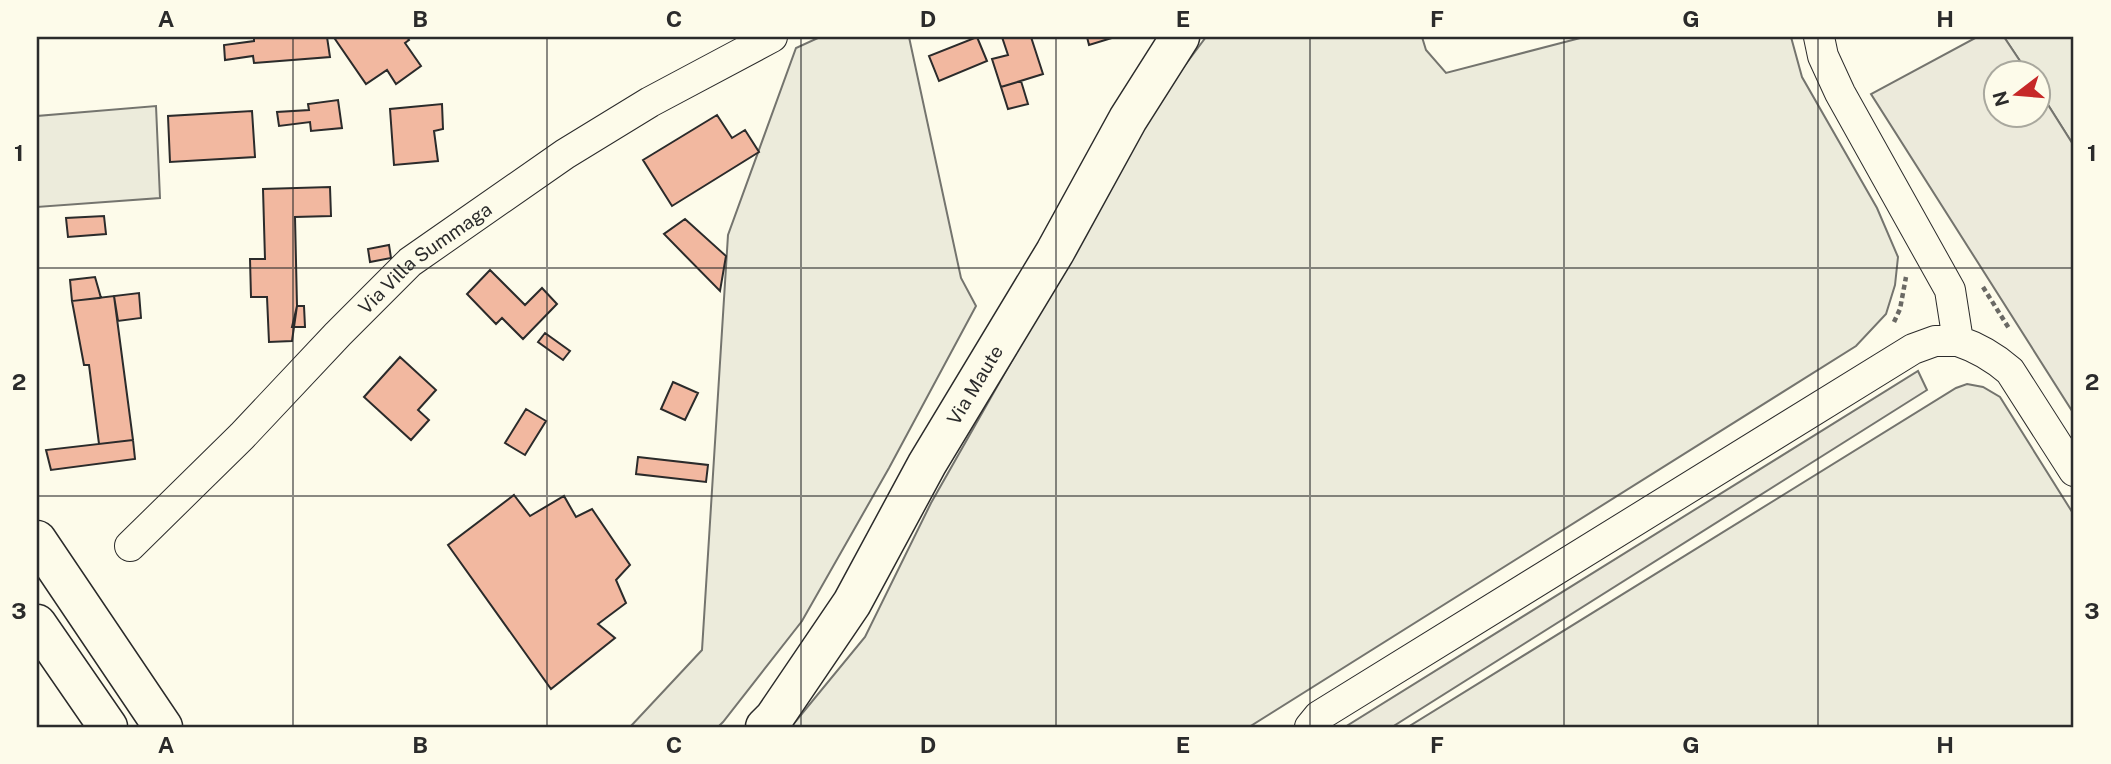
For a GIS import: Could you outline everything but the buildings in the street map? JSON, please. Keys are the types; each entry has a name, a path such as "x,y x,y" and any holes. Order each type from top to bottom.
{"main road":[{"name":"Via Maute","path":"765,727 774,718 852,603 927,464 1055,251 1128,119 1180,37"},
{"path":"37,540 163,727"},
{"path":"37,624 108,727"}],"street":[{"name":"Via Villa Summaga","path":"131,546 410,262 575,147 650,102 772,37"},
{"path":"1819,37 1823,56 1840,93 1950,290 1958,341"},
{"path":"1310,727 1319,716 1913,349 1935,341 1958,341 1977,347 2010,371 2074,471"}],"shaded area":[{"path":"820,37 909,37 961,278 976,306 889,468 802,621 723,722 718,727 630,727 702,650 728,235 796,48"},
{"path":"1206,37 1422,37 1426,50 1446,73 1584,37 1791,37 1802,77 1877,208 1898,257 1895,285 1886,314 1856,346 1249,727 791,727 865,637 931,503 1162,96"},
{"path":"1977,37 2004,37 2019,60 1982,60 1982,130 2052,130 2052,111 2074,146 2074,414 1871,94"},
{"path":"2004,37 2074,37 2074,146 2052,111 2052,60 2019,60"},
{"path":"156,106 160,198 37,207 37,116"},
{"path":"1918,371 1927,390 1392,727 1345,727"},
{"path":"1967,384 1983,387 2000,397 2074,515 2074,727 1408,727 1956,388"}]}
